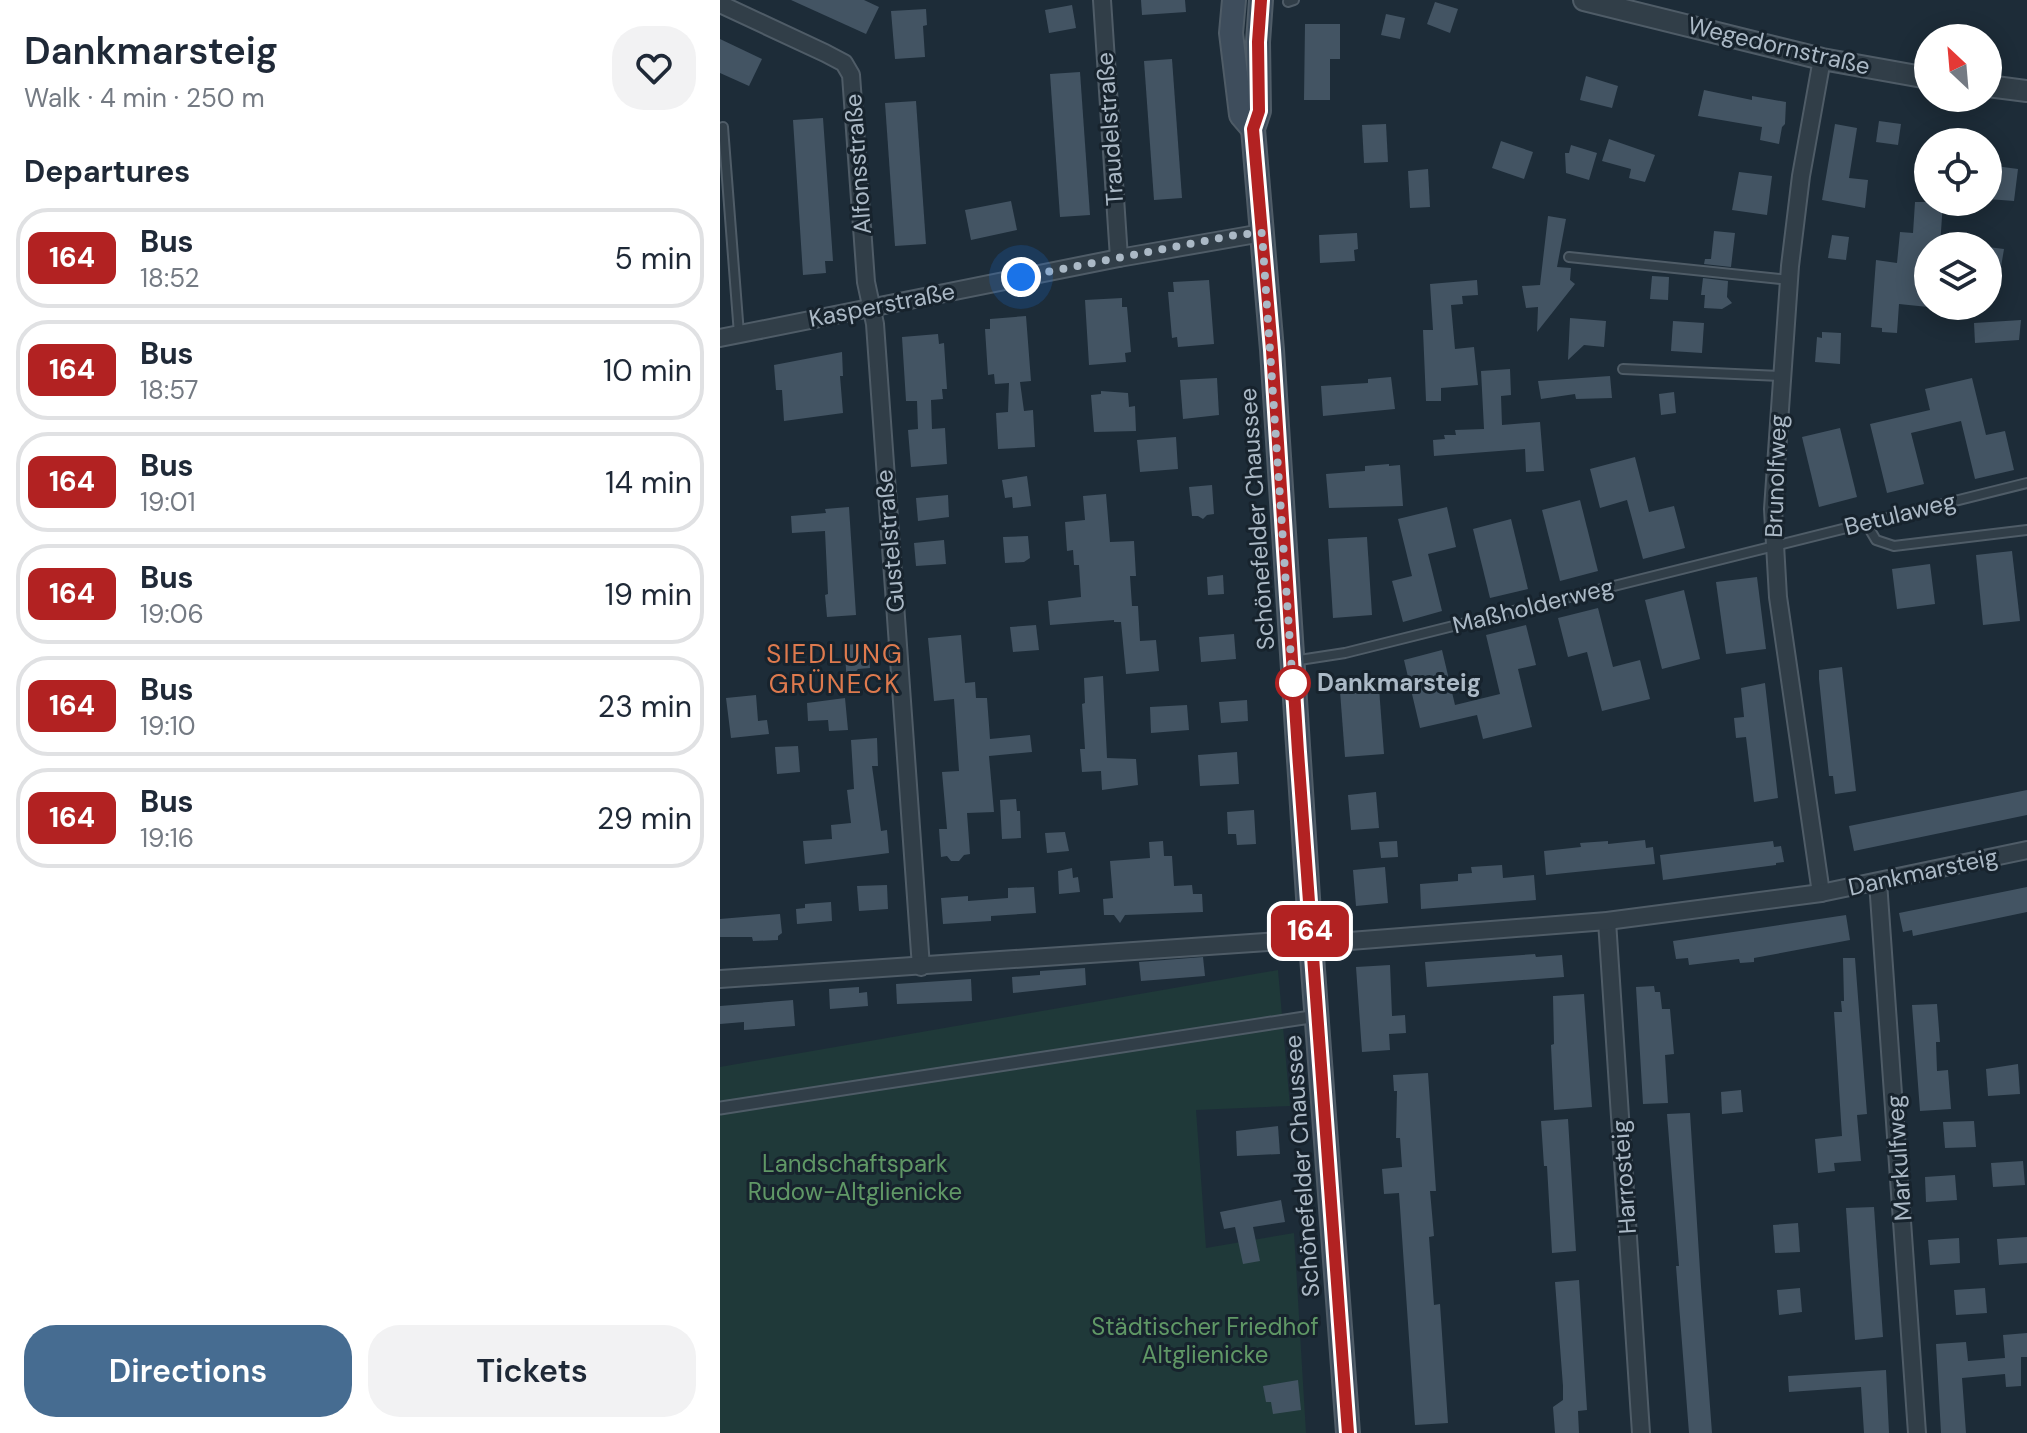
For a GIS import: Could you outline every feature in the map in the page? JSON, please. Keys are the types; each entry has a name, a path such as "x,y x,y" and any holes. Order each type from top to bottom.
{"main road":[{"name":"Schönefelder Chaussee","path":"1234,0 1231,33 1241,115 1253,129"},
{"name":"Schönefelder Chaussee","path":"1261,0 1259,111 1253,129 1348,1433"}],"street":[{"name":"Traudelstraße","path":"1102,0 1119,258"},
{"name":"Wegedornstraße","path":"1588,1 1822,59 1914,75"},
{"name":"Alfonsstraße","path":"720,4 844,63 851,75 866,282 871,307"},
{"name":"Brunolfweg","path":"1821,893 1778,597 1773,509 1789,280 1801,176 1822,59"},
{"path":"2002,88 2027,91"},
{"name":"Kasperstraße","path":"720,338 1119,258 1262,233"},
{"name":"Gustelstraße","path":"871,307 875,324 921,967"},
{"name":"Dankmarsteig","path":"720,979 1281,941 1311,943 1607,921 1821,893 2027,850"},
{"name":"Markulfweg","path":"1878,882 1917,1433"},
{"name":"Harrosteig","path":"1607,921 1641,1433"},
{"path":"720,1108 1317,1016"}],"lane":[{"path":"723,127 739,334"},
{"path":"1569,257 1789,280"},
{"path":"1623,369 1781,376"},
{"name":"Betulaweg","path":"1774,546 2027,483"},
{"path":"1866,523 1876,540 1894,546 2027,530"},
{"name":"Maßholderweg","path":"1292,661 1345,653 1774,546"}],"green space":[{"name":"Landschaftspark Rudow-Altglienicke","path":"1278,970 1290,1106 1196,1110 1206,1248 1294,1233 1306,1433 720,1433 720,1067"}],"building":[{"path":"791,0 864,0 879,7 866,34"},
{"path":"1141,0 1185,0 1186,12 1142,15"},
{"path":"1435,2 1458,9 1450,33 1427,24"},
{"path":"1072,5 1076,28 1049,33 1045,10"},
{"path":"926,9 927,25 923,26 925,57 895,59 891,11"},
{"path":"1386,14 1405,18 1400,39 1381,35"},
{"path":"1305,24 1340,24 1340,59 1330,59 1330,100 1304,100"},
{"path":"720,39 762,59 749,86 720,73"},
{"path":"1172,59 1182,198 1154,200 1144,61"},
{"path":"1080,72 1090,215 1060,217 1050,74"},
{"path":"1586,76 1618,86 1612,108 1580,100"},
{"path":"1704,90 1752,100 1752,96 1786,102 1785,124 1779,144 1760,140 1762,127 1698,116"},
{"path":"916,101 926,244 895,246 885,103"},
{"path":"823,118 833,261 825,261 826,273 803,275 793,120"},
{"path":"1879,121 1901,124 1898,145 1876,142"},
{"path":"1386,124 1388,162 1364,163 1362,125"},
{"path":"1835,124 1857,128 1849,178 1868,180 1865,208 1822,200"},
{"path":"1609,139 1655,155 1645,182 1629,178 1631,169 1602,161"},
{"path":"1501,141 1533,152 1524,179 1492,168"},
{"path":"1571,145 1597,153 1589,180 1566,173 1565,153 1569,153"},
{"path":"2002,167 2018,169 2014,201 2002,200"},
{"path":"1428,169 1430,207 1410,208 1408,171"},
{"path":"1739,172 1772,176 1767,215 1732,210"},
{"path":"1011,201 1017,230 971,240 965,210"},
{"path":"1548,216 1566,219 1557,267 1571,268 1570,280 1575,284 1537,332 1538,307 1526,308 1522,286 1540,285"},
{"path":"1914,216 1942,216 1941,232 1914,232 1914,306 1899,304 1897,333 1882,332 1882,328 1871,327 1876,260 1897,263 1900,232 1913,233"},
{"path":"1714,231 1735,233 1731,267 1704,264 1705,259 1711,259"},
{"path":"1357,233 1355,261 1320,263 1319,235"},
{"path":"1832,235 1849,237 1846,260 1828,258"},
{"path":"1652,276 1669,277 1668,300 1650,299"},
{"path":"1703,278 1728,281 1727,297 1732,303 1722,309 1704,308 1705,295 1701,295"},
{"path":"1209,280 1214,344 1178,347 1177,337 1172,338 1168,292 1174,292 1173,282"},
{"path":"1477,280 1478,295 1462,296 1463,304 1451,305 1455,349 1474,347 1478,385 1441,388 1441,401 1426,401 1423,330 1433,330 1430,284"},
{"path":"1122,298 1122,307 1127,307 1131,352 1125,353 1126,362 1089,365 1085,300"},
{"path":"1026,316 1031,381 1020,382 1024,411 1033,410 1035,447 998,449 996,413 1008,412 1009,383 995,384 994,374 988,375 985,329 990,329 990,319"},
{"path":"1570,318 1606,321 1604,347 1584,345 1568,360"},
{"path":"2021,320 2019,340 1975,343 1974,323"},
{"path":"1673,321 1704,323 1702,353 1671,351"},
{"path":"1822,332 1841,333 1840,364 1815,362 1817,337 1822,338"},
{"path":"938,334 939,344 944,343 947,389 942,389 943,399 931,400 932,429 945,428 947,464 911,467 908,430 918,429 917,401 906,401 902,337"},
{"path":"842,352 843,413 784,421 782,390 776,390 774,365"},
{"path":"1510,369 1511,395 1501,396 1502,425 1540,422 1544,471 1526,472 1525,449 1434,456 1433,440 1445,439 1444,435 1456,435 1455,430 1484,429 1481,371"},
{"path":"1610,376 1612,398 1576,399 1575,394 1541,399 1538,381"},
{"path":"1391,377 1395,409 1323,416 1321,386 1368,383 1368,379"},
{"path":"1217,378 1219,415 1183,419 1180,380"},
{"path":"1972,378 1986,435 2005,431 2014,470 1975,479 1961,421 1911,433 1924,484 1887,493 1870,424 1930,410 1925,389"},
{"path":"1101,391 1128,393 1129,407 1135,406 1136,431 1094,432 1091,395 1101,394"},
{"path":"1674,392 1676,413 1661,415 1659,394"},
{"path":"1840,428 1857,497 1819,507 1802,437"},
{"path":"1176,437 1178,469 1140,472 1137,440"},
{"path":"1635,457 1649,512 1674,506 1685,548 1643,559 1627,500 1600,508 1590,469"},
{"path":"1400,465 1403,506 1329,508 1326,474 1365,471 1365,466"},
{"path":"1027,476 1031,506 1013,508 1012,497 1005,498 1002,480"},
{"path":"1212,485 1214,514 1203,519 1192,516 1189,487"},
{"path":"1106,494 1110,542 1134,541 1136,576 1130,576 1132,606 1138,606 1140,641 1156,640 1159,671 1126,674 1121,622 1050,625 1048,601 1081,597 1079,565 1074,565 1073,550 1067,551 1065,522 1085,520 1083,496"},
{"path":"948,495 949,517 918,521 916,498"},
{"path":"1580,500 1598,571 1560,581 1542,510"},
{"path":"849,507 856,615 827,617 825,531 792,533 791,516 826,513 825,509"},
{"path":"1447,507 1456,547 1428,554 1442,611 1403,622 1392,581 1412,576 1398,519"},
{"path":"1511,519 1528,589 1490,598 1473,529"},
{"path":"1028,536 1030,558 1024,562 1005,563 1003,537"},
{"path":"1367,537 1372,615 1333,618 1328,539"},
{"path":"944,540 946,564 916,566 914,543"},
{"path":"2012,551 2020,621 1983,625 1976,555"},
{"path":"1930,564 1935,604 1897,609 1892,569"},
{"path":"1223,575 1224,594 1208,595 1207,577"},
{"path":"1757,577 1766,649 1726,654 1716,582"},
{"path":"1684,590 1700,659 1662,669 1645,600"},
{"path":"1598,608 1613,667 1640,660 1650,699 1602,711 1587,652 1568,657 1558,618"},
{"path":"1036,625 1039,650 1013,652 1010,627"},
{"path":"1526,625 1536,665 1518,669 1532,727 1483,739 1477,715 1420,728 1404,660 1442,650 1455,705 1500,694 1486,635"},
{"path":"1234,634 1236,659 1201,662 1199,637"},
{"path":"961,635 965,683 975,682 976,698 987,698 990,739 1030,735 1032,752 989,756 994,812 967,813 970,854 959,861 951,861 947,856 941,857 939,829 947,829 942,772 959,771 954,699 934,701 928,638"},
{"path":"868,643 870,668 858,669 847,681 844,645"},
{"path":"1842,667 1856,791 1835,794 1833,776 1829,776 1819,670"},
{"path":"1378,675 1384,754 1345,757 1339,678"},
{"path":"1103,676 1107,758 1136,759 1138,785 1102,790 1101,771 1082,772 1080,749 1085,749 1084,678"},
{"path":"1765,683 1778,798 1754,802 1746,737 1736,738 1734,718 1744,717 1741,688"},
{"path":"756,695 758,721 767,720 769,734 731,738 726,698"},
{"path":"845,698 848,730 829,731 828,720 808,721 807,703"},
{"path":"1247,700 1248,721 1221,723 1219,702"},
{"path":"1187,705 1189,730 1151,733 1150,707"},
{"path":"877,738 878,766 872,766 881,831 887,830 889,853 805,864 803,841 832,839 831,825 851,823 847,790 854,789 851,740"},
{"path":"798,746 800,772 777,774 775,747"},
{"path":"1237,752 1239,784 1200,786 1198,755"},
{"path":"2027,790 2027,815 1854,851 1849,826"},
{"path":"1376,792 1379,828 1351,830 1348,795"},
{"path":"1016,799 1017,811 1020,811 1021,838 1002,839 1000,800"},
{"path":"1254,810 1256,844 1237,845 1236,834 1228,834 1227,812"},
{"path":"1065,832 1069,851 1047,853 1045,833"},
{"path":"1645,840 1646,848 1653,847 1655,864 1546,875 1544,851 1581,847 1580,843"},
{"path":"1163,841 1164,856 1172,856 1174,886 1192,885 1193,894 1202,894 1203,912 1125,915 1120,923 1114,915 1104,915 1103,899 1113,898 1110,861 1150,858 1149,842"},
{"path":"1397,841 1398,857 1381,858 1379,842"},
{"path":"1773,841 1774,847 1781,846 1784,862 1663,880 1660,855"},
{"path":"1502,865 1503,878 1534,875 1536,900 1421,909 1420,884 1458,881 1458,874 1472,873 1471,867"},
{"path":"1385,867 1388,903 1356,906 1353,870"},
{"path":"1072,868 1073,878 1078,877 1080,892 1059,894 1058,871"},
{"path":"887,885 888,909 859,911 857,886"},
{"path":"1034,887 1036,913 991,916 991,921 943,924 941,898 968,896 968,901 1008,898 1008,888"},
{"path":"2027,887 2027,912 1913,936 1912,930 1903,932 1899,913"},
{"path":"831,902 832,921 797,924 796,909 805,908 805,904"},
{"path":"780,914 782,933 778,940 720,937 720,919"},
{"path":"1846,915 1850,940 1754,958 1754,962 1740,963 1739,959 1689,965 1688,958 1676,959 1673,941"},
{"path":"1535,954 1536,957 1562,955 1564,977 1427,987 1425,962"},
{"path":"1203,957 1205,976 1141,981 1139,962"},
{"path":"1843,958 1855,958 1867,1114 1857,1115 1861,1161 1834,1163 1835,1171 1818,1173 1815,1139 1842,1136 1834,1012 1842,1012 1841,1001 1844,1001"},
{"path":"1390,965 1392,1016 1405,1015 1406,1033 1389,1034 1390,1050 1362,1052 1356,967"},
{"path":"1085,968 1086,985 1013,993 1012,977 1040,975 1040,971"},
{"path":"971,979 972,1001 897,1004 896,984"},
{"path":"1654,986 1655,992 1660,992 1662,1009 1670,1009 1674,1054 1665,1055 1668,1103 1643,1104 1636,987"},
{"path":"859,987 859,993 867,992 868,1006 830,1009 829,989"},
{"path":"1584,994 1592,1107 1554,1110 1551,1045 1554,1044 1553,996"},
{"path":"793,1000 795,1026 744,1030 744,1022 720,1024 720,1006"},
{"path":"1937,1004 1940,1042 1936,1042 1937,1071 1948,1070 1951,1109 1920,1111 1912,1005"},
{"path":"2018,1064 2020,1094 1988,1096 1986,1069"},
{"path":"1428,1073 1436,1191 1430,1191 1434,1236 1429,1237 1434,1305 1440,1304 1448,1423 1415,1425 1399,1193 1384,1194 1382,1169 1402,1167 1400,1138 1396,1138 1397,1091 1394,1091 1393,1075"},
{"path":"1741,1090 1743,1112 1722,1114 1721,1092"},
{"path":"1690,1113 1712,1433 1689,1433 1676,1266 1679,1266 1667,1114"},
{"path":"1568,1119 1576,1251 1552,1253 1541,1121"},
{"path":"1974,1121 1976,1147 1945,1148 1943,1122"},
{"path":"1278,1126 1280,1154 1237,1156 1236,1131"},
{"path":"2023,1161 2025,1185 1993,1187 1991,1163"},
{"path":"1955,1175 1957,1200 1926,1202 1925,1177"},
{"path":"1281,1200 1285,1222 1253,1227 1260,1261 1243,1264 1235,1227 1224,1229 1220,1212"},
{"path":"1874,1207 1883,1337 1855,1340 1846,1208"},
{"path":"1798,1223 1800,1252 1775,1253 1773,1225"},
{"path":"2027,1237 2027,1263 1999,1265 1997,1239"},
{"path":"1959,1238 1960,1263 1930,1265 1928,1240"},
{"path":"1579,1280 1587,1410 1578,1411 1579,1433 1555,1433 1553,1407 1563,1400 1563,1386 1555,1282"},
{"path":"1800,1288 1802,1312 1779,1315 1777,1290"},
{"path":"1985,1288 1987,1313 1956,1315 1954,1290"},
{"path":"2027,1333 2027,1357 2021,1357 2021,1386 2006,1387 2005,1374 1962,1378 1966,1433 1941,1433 1936,1344 1966,1342 1968,1361 2005,1358 2003,1335"},
{"path":"1886,1370 1889,1433 1864,1433 1861,1387 1789,1392 1788,1376"},
{"path":"1298,1380 1301,1410 1273,1414 1271,1402 1266,1402 1263,1386"}],"bus line":[{"name":"164","path":"1261,0 1259,111 1253,129 1272,350 1311,943 1348,1433"}],"place":[{"name":"Dankmarsteig","path":"1293,683"}],"district":[{"name":"SIEDLUNG GRÜNECK","path":"835,669"}],"route":[{"path":"1021,277 1235,235 1262,233 1293,688 1293,683"}],"park label":[{"name":"Städtischer Friedhof Altglienicke","path":"1205,1341"}]}
